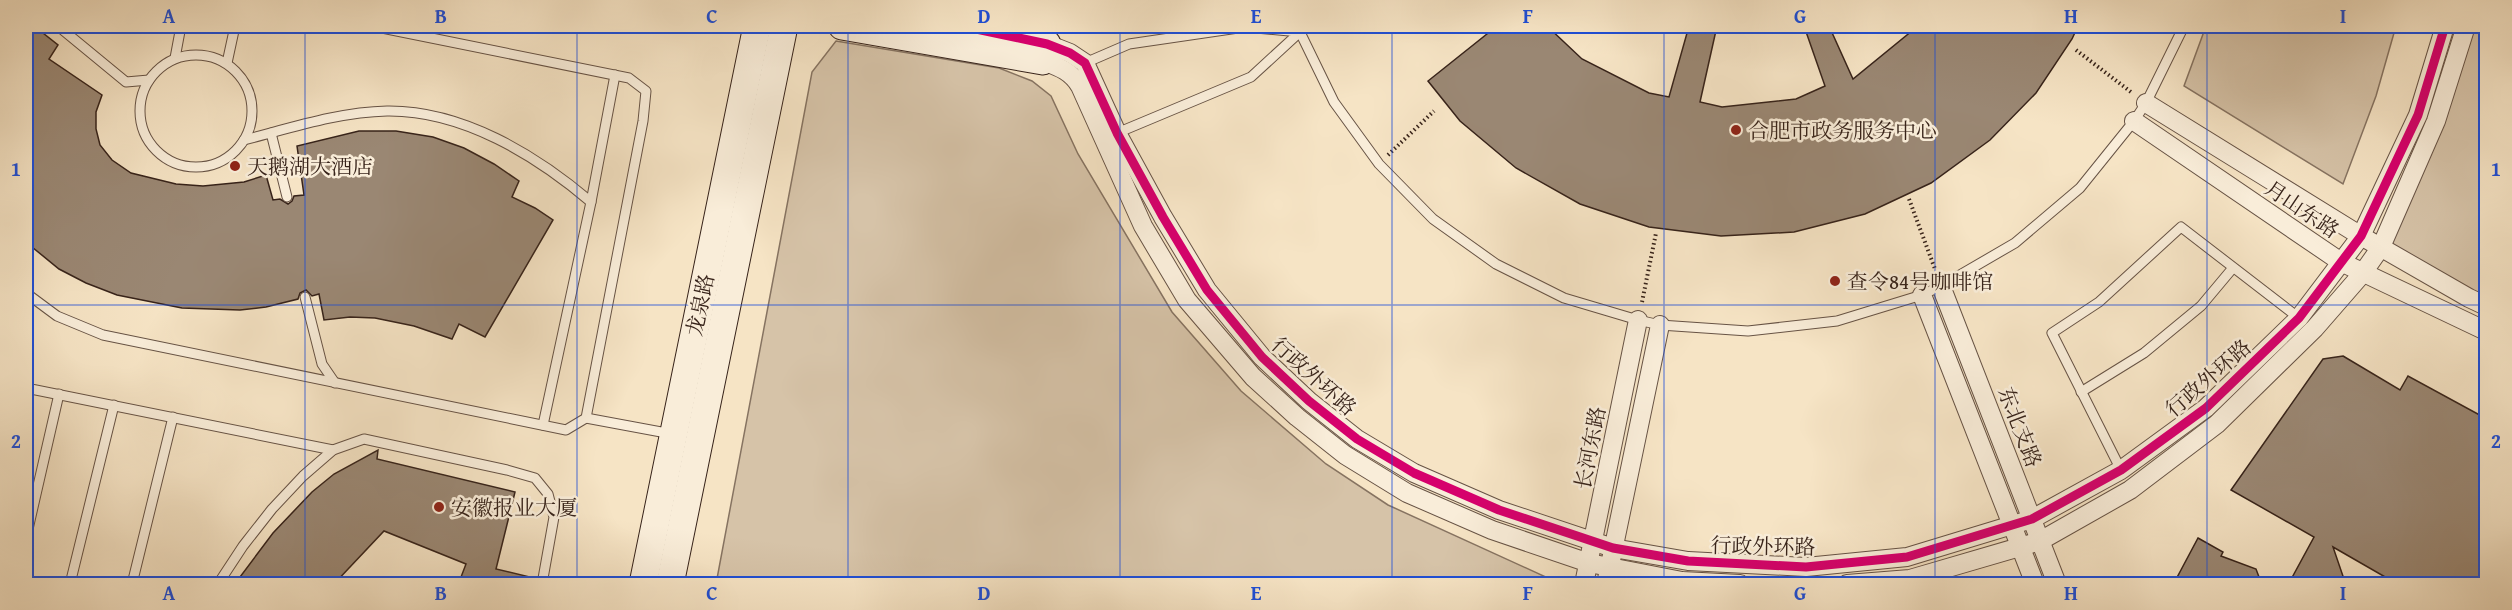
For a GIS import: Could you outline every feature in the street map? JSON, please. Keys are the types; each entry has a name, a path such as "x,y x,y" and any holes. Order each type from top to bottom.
{"street":[{"name":"龙泉路","path":"670,585 686,437 758,26"},
{"name":"龙泉路","path":"643,585 686,437 784,26"},
{"path":"842,26 1045,52 1070,53 1085,63"},
{"path":"962,26 1045,52"},
{"name":"行政外环路","path":"1085,63 1117,133 1163,217 1207,290 1262,357 1310,401 1358,439 1414,473 1499,510 1613,548 1688,561 1806,567 1907,557 2032,519 2121,470 2206,408 2299,318 2361,237 2418,115 2445,26"},
{"name":"行政外环路","path":"1847,585 1910,582 2040,541 2130,490 2217,424 2315,328 2381,247 2436,122 2466,26"},
{"name":"行政外环路","path":"1045,52 1076,78 1107,141 1143,226 1187,300 1253,377 1345,454 1407,493 1492,530 1589,563 1608,576 1740,585"},
{"name":"月山东路","path":"2146,103 2361,237 2487,306"},
{"name":"月山东路","path":"2134,121 2361,274 2487,331"},
{"name":"东北支路","path":"1941,286 2057,585"},
{"name":"东北支路","path":"1922,295 2035,585"},
{"name":"长河东路","path":"1584,585 1638,320"},
{"name":"长河东路","path":"1608,576 1660,325"}],"lane":[{"path":"58,26 126,82 149,80"},
{"path":"175,58 181,26"},
{"path":"227,63 235,26"},
{"path":"372,26 629,78 646,91 643,121 586,418"},
{"path":"1298,29 1334,102 1379,164 1433,219 1496,264 1564,298 1638,320 1660,325 1749,332 1837,321 1922,295 1941,286 2023,236 2080,188 2134,121 2146,103 2184,26"},
{"path":"1085,63 1129,44 1245,27 1298,29"},
{"path":"1117,133 1251,77 1298,29"},
{"path":"192,54 211,56 227,63 240,75 250,98 251,124 244,140 233,153 218,163 183,165 167,158 153,147 144,132 140,114 142,96 149,80 175,58 192,54"},
{"path":"543,425 591,202 615,75"},
{"path":"244,140 345,115 388,111 434,116 477,130 521,153 562,178 591,202"},
{"path":"271,133 287,197"},
{"path":"2121,470 2052,333 2099,302 2181,227 2299,318"},
{"path":"2081,392 2144,353 2201,306 2232,268"},
{"path":"26,293 57,316 103,335 566,430 586,418 686,437"},
{"path":"305,297 322,364 335,383"},
{"path":"26,387 333,450"},
{"path":"26,538 59,394"},
{"path":"70,585 114,405"},
{"path":"132,585 173,417"},
{"path":"218,585 243,546 272,509 303,476 333,450 364,439 535,478 548,494 555,517 542,585"},
{"path":"1907,557 1910,582"}],"path":[{"path":"1692,26 1711,30 1746,30 1771,26"},
{"path":"2076,50 2146,103"},
{"path":"1379,164 1434,111"},
{"path":"1909,199 1941,286"},
{"path":"1638,320 1656,233"}],"shaded area":[{"path":"2206,26 2396,26 2376,96 2343,184 2184,86"},
{"path":"2466,26 2486,26 2486,306 2381,247"},
{"path":"836,41 999,68 1032,81 1051,96 1078,154 1172,312 1241,391 1326,464 1388,505 1548,578 1550,584 716,584 812,72"}],"building":[{"path":"26,26 34,26 58,45 49,59 102,95 96,112 96,129 100,145 112,160 131,173 176,184 203,186 244,182 266,175 273,200 280,199 288,204 294,196 304,195 297,146 359,131 396,131 433,137 464,148 494,164 519,181 512,197 553,220 485,337 459,324 452,339 414,326 375,318 350,317 324,320 319,294 312,296 306,290 300,293 298,299 266,307 240,310 182,308 117,295 59,269 32,247 26,238"},
{"name":"合肥市政务服务中心","path":"1497,26 1547,26 1582,59 1649,93 1669,97 1689,26 1717,26 1700,102 1722,107 1796,99 1825,86 1804,26 1829,26 1853,79 1918,26 2078,26 2072,39 2036,93 1990,140 1931,183 1865,214 1794,232 1721,236 1649,227 1580,204 1516,168 1460,121 1428,81"},
{"path":"2343,356 2400,390 2408,376 2487,419 2487,585 2399,585 2333,547 2346,585 2288,585 2314,537 2231,490 2323,359"},
{"path":"378,450 377,459 515,492 496,569 534,578 533,585 458,585 466,564 384,531 333,585 234,585 273,533 312,492 334,474"},
{"path":"2198,538 2223,552 2221,556 2256,569 2262,585 2173,585"}],"cycle path":[{"path":"962,26 1047,44 1070,53 1085,63 1117,133 1163,217 1207,290 1262,357 1309,401 1357,439 1414,473 1499,510 1613,548 1688,561 1806,567 1907,557 2032,519 2121,470 2206,408 2299,318 2361,236 2418,115 2445,26"}],"place":[{"name":"合肥市政务服务中心","path":"1736,130"},
{"name":"天鹅湖大酒店","path":"235,166"},
{"name":"查令84号咖啡馆","path":"1835,281"},
{"name":"安徽报业大厦","path":"439,507"}]}
